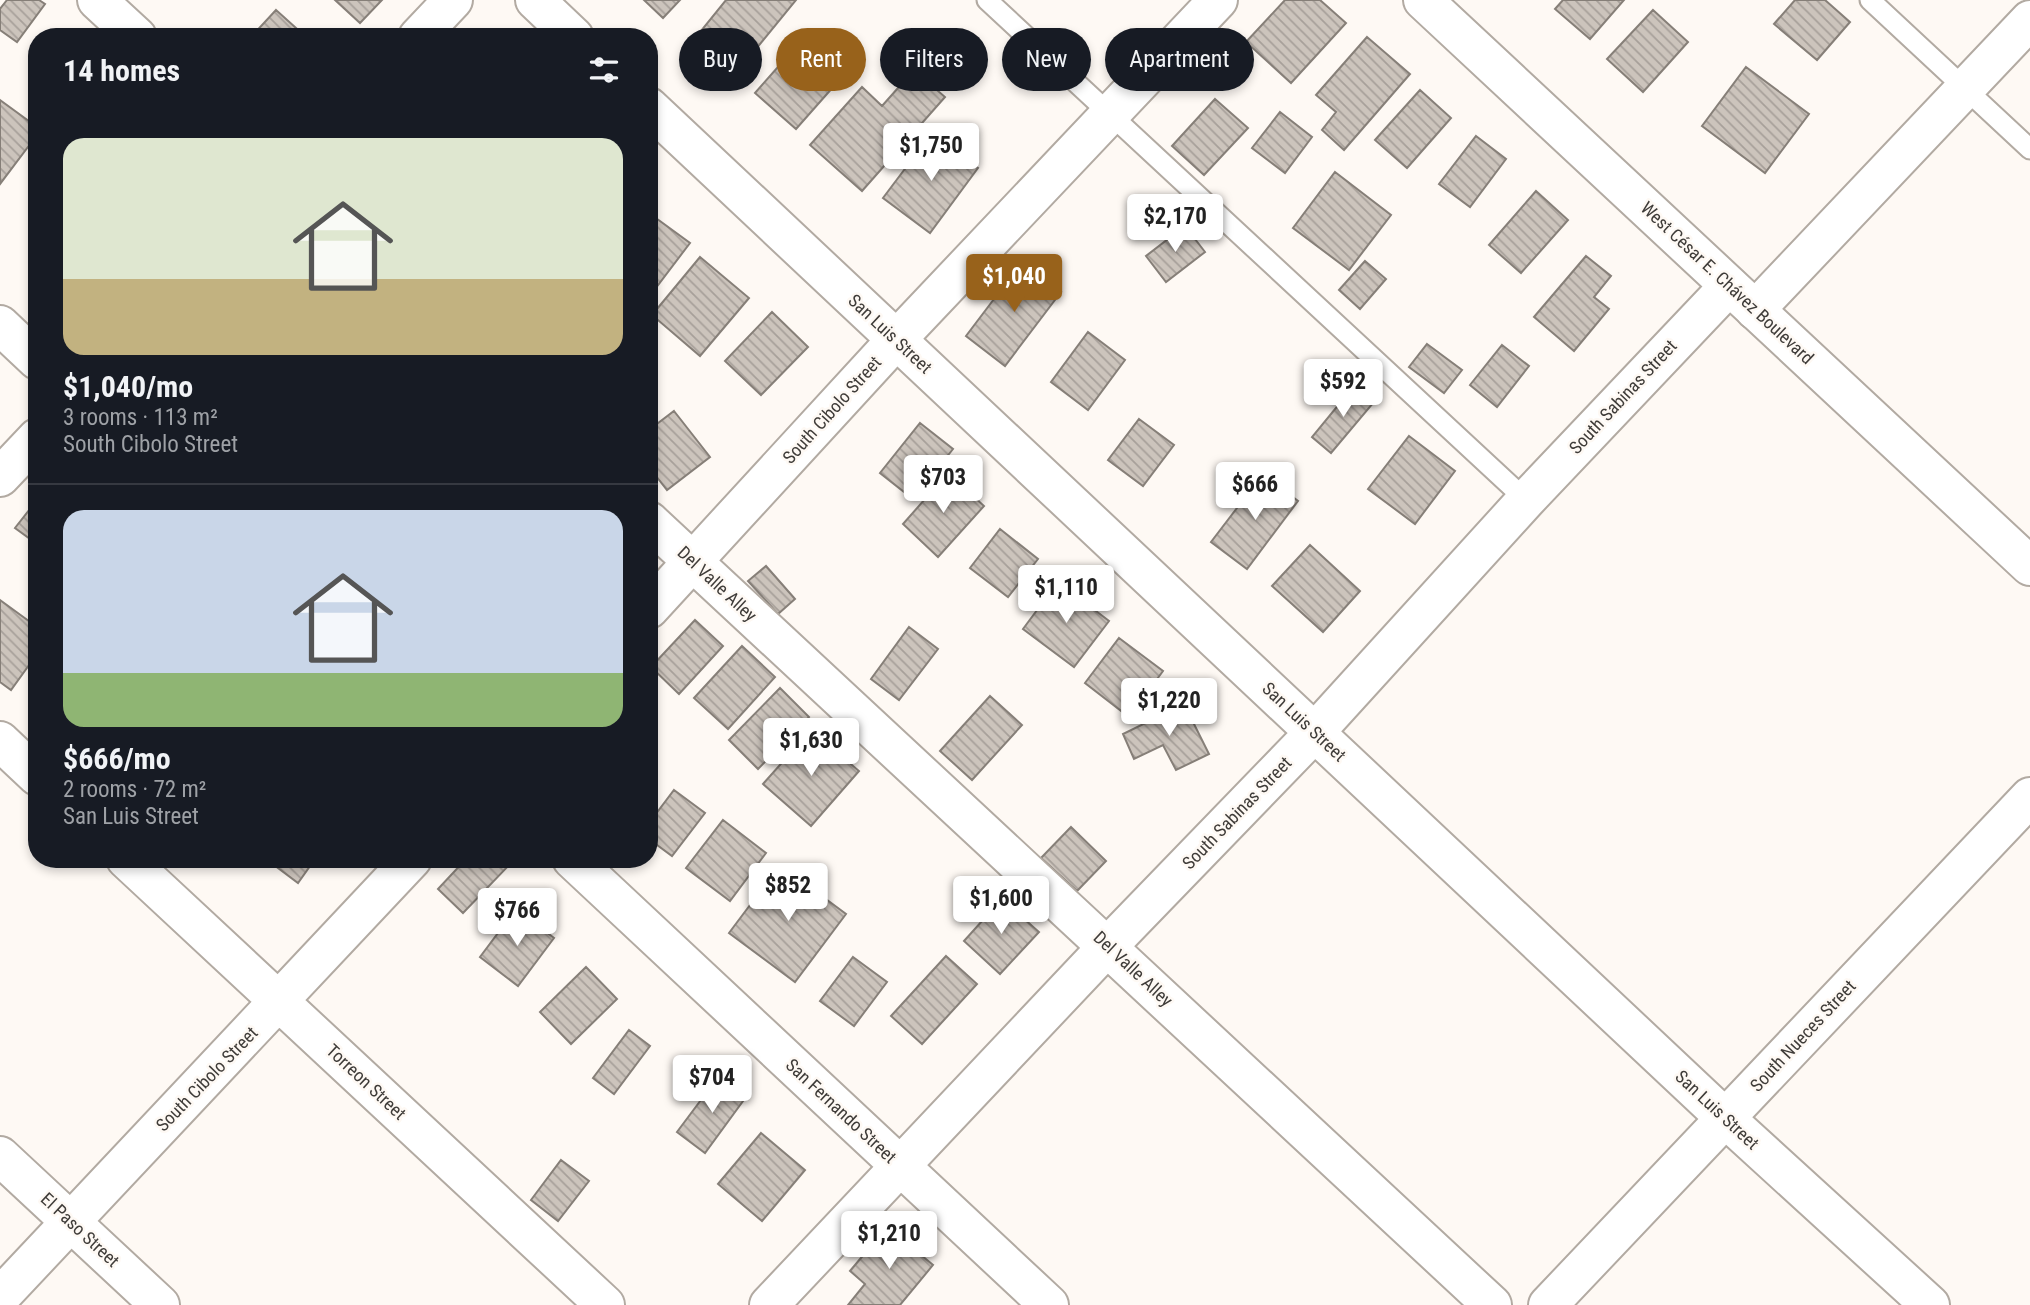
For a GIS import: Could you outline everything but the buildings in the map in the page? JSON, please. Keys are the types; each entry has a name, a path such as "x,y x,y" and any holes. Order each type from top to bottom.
{"street":[{"path":"97,0 127,28"},
{"path":"427,28 453,0"},
{"path":"535,0 565,28"},
{"name":"South Cibolo Street","path":"658,600 896,340 1218,0"},
{"name":"West César E. Chávez Boulevard","path":"1423,0 2030,566"},
{"name":"South Sabinas Street","path":"769,1305 1108,946 1315,732 1526,500 1965,88 2030,20"},
{"name":"San Luis Street","path":"658,115 1725,1118 1930,1305"},
{"path":"0,325 28,351"},
{"path":"0,477 28,447"},
{"name":"Del Valle Alley","path":"658,530 1492,1305"},
{"path":"0,741 28,767"},
{"name":"South Nueces Street","path":"1548,1305 2030,797"},
{"name":"Torreon Street","path":"136,868 605,1305"},
{"name":"South Cibolo Street","path":"0,1297 404,868"},
{"name":"San Fernando Street","path":"582,868 1049,1305"},
{"name":"El Paso Street","path":"0,1156 160,1305"}],"lane":[{"path":"987,0 1526,500"},
{"path":"1870,0 2030,149"}]}
